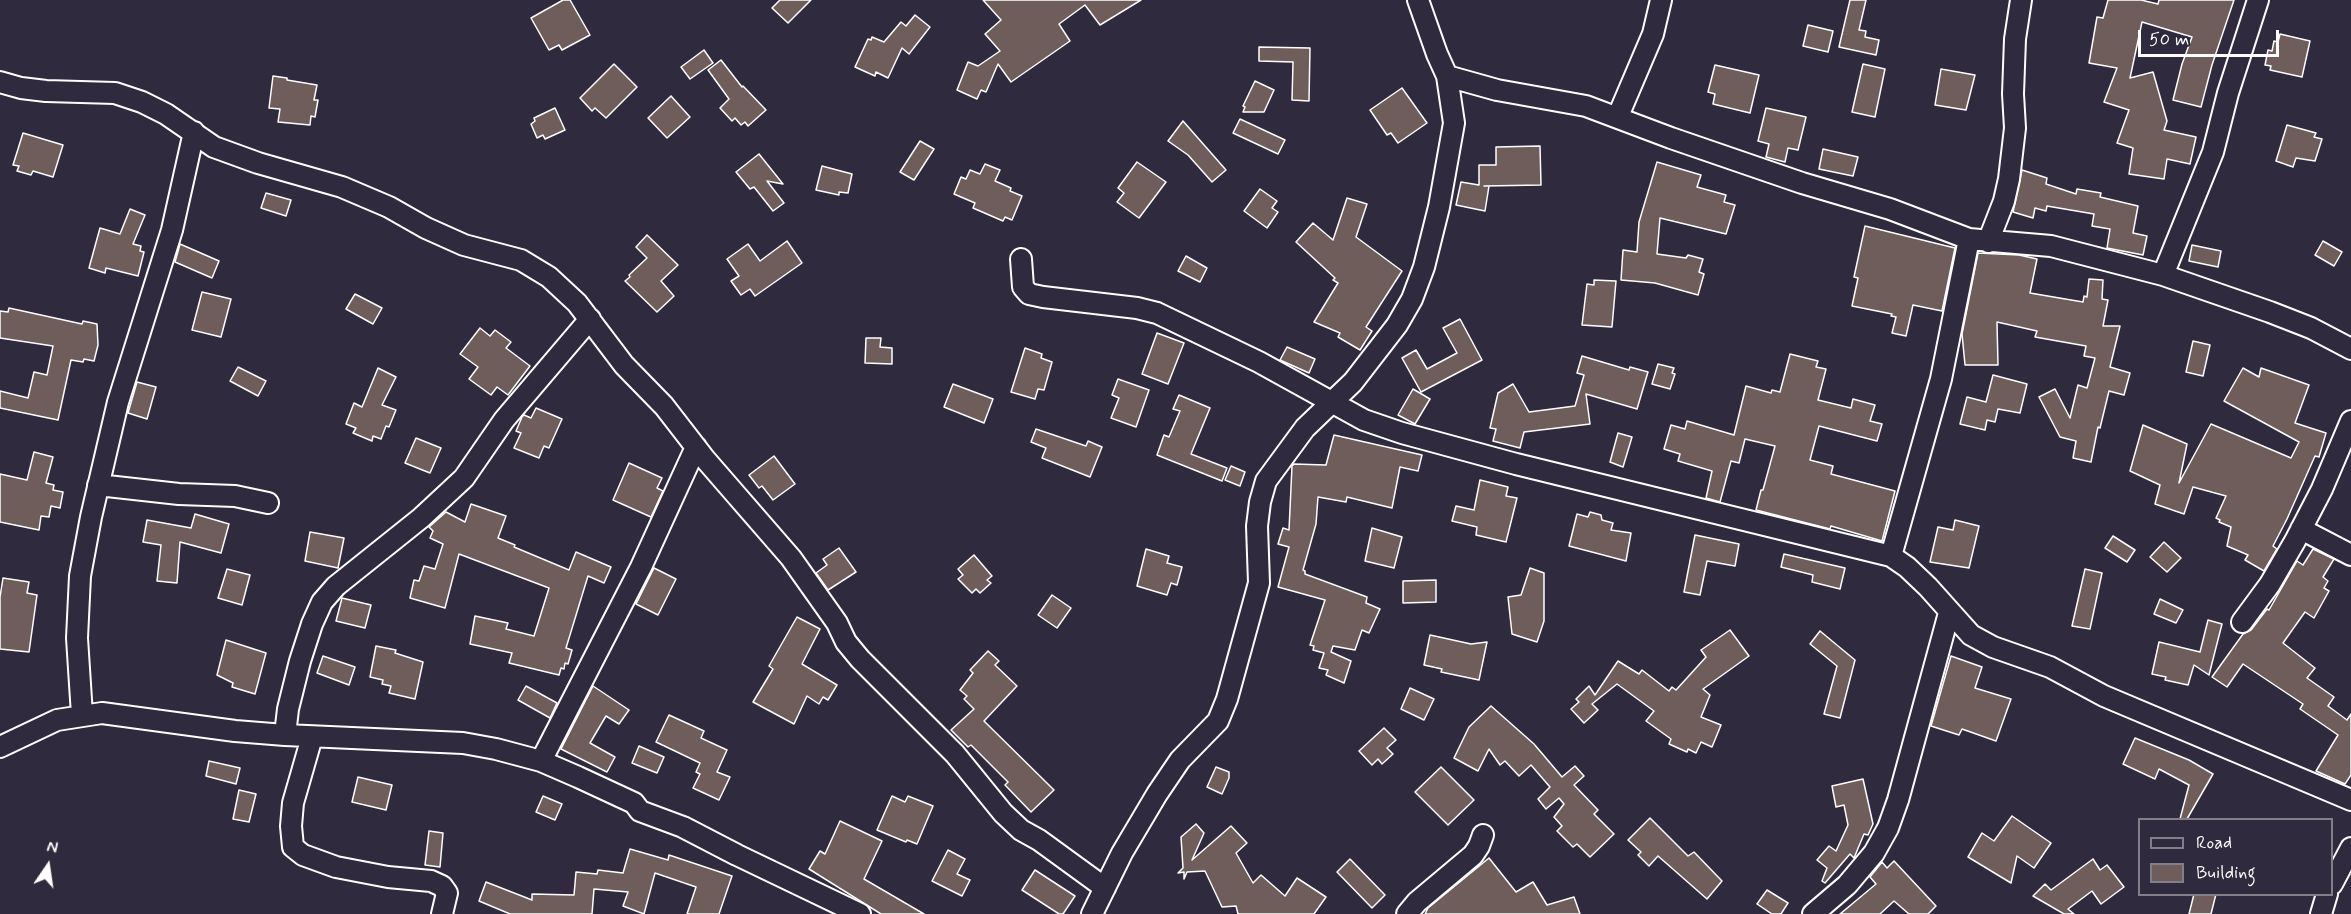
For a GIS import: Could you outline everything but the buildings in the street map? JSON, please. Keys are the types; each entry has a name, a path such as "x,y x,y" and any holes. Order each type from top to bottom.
{"street":[{"path":"1092,914 1156,794 1180,760 1218,721 1227,699 1259,583 1257,526 1266,481 1305,428 1353,382 1398,325 1424,267 1451,150 1454,123 1447,76 1418,0"},
{"path":"1618,116 1653,34 1661,0"},
{"path":"1890,556 1979,240 2004,201 2015,128 2013,94 2015,39 2021,0"},
{"path":"2163,275 2213,152 2228,93 2258,0"},
{"path":"1447,76 1497,90 1586,106 1802,183 1890,208 1979,240 2051,246 2163,275 2311,328 2351,349"},
{"path":"0,82 38,90 114,93 142,102 194,132 214,147 258,163 352,191 464,244 521,260 549,277 591,319 624,364 664,406 791,558 837,623 846,642 860,659 955,754 1003,813 1105,888"},
{"path":"82,715 77,638 80,576 98,485 118,402 172,230 194,132"},
{"path":"1021,259 1023,287 1029,294 1137,308 1157,314 1260,362 1334,401 1364,420 1402,433 1516,464 1890,556 1907,567 1928,587 1971,635 1993,647 2050,666 2104,696 2351,800"},
{"path":"285,735 288,709 300,661 322,602 336,586 421,518 464,478 504,420 591,319"},
{"path":"2242,622 2270,584 2301,529 2335,462 2351,421"},
{"path":"541,761 637,576 696,447"},
{"path":"98,485 179,494 235,496 268,503"},
{"path":"2301,529 2351,555"},
{"path":"1813,914 1847,885 1874,853 1888,828 1898,800 1950,613"},
{"path":"0,747 57,720 102,713 235,731 463,743 520,754 541,761 633,803 640,811 683,827 860,914"},
{"path":"312,736 293,802 291,826 293,847 303,855 336,867 388,877 431,881 442,886 447,894 442,914"},
{"path":"1407,914 1417,902 1473,855 1483,835"},
{"path":"2333,880 2351,848"},
{"path":"2321,914 2326,896"}]}
